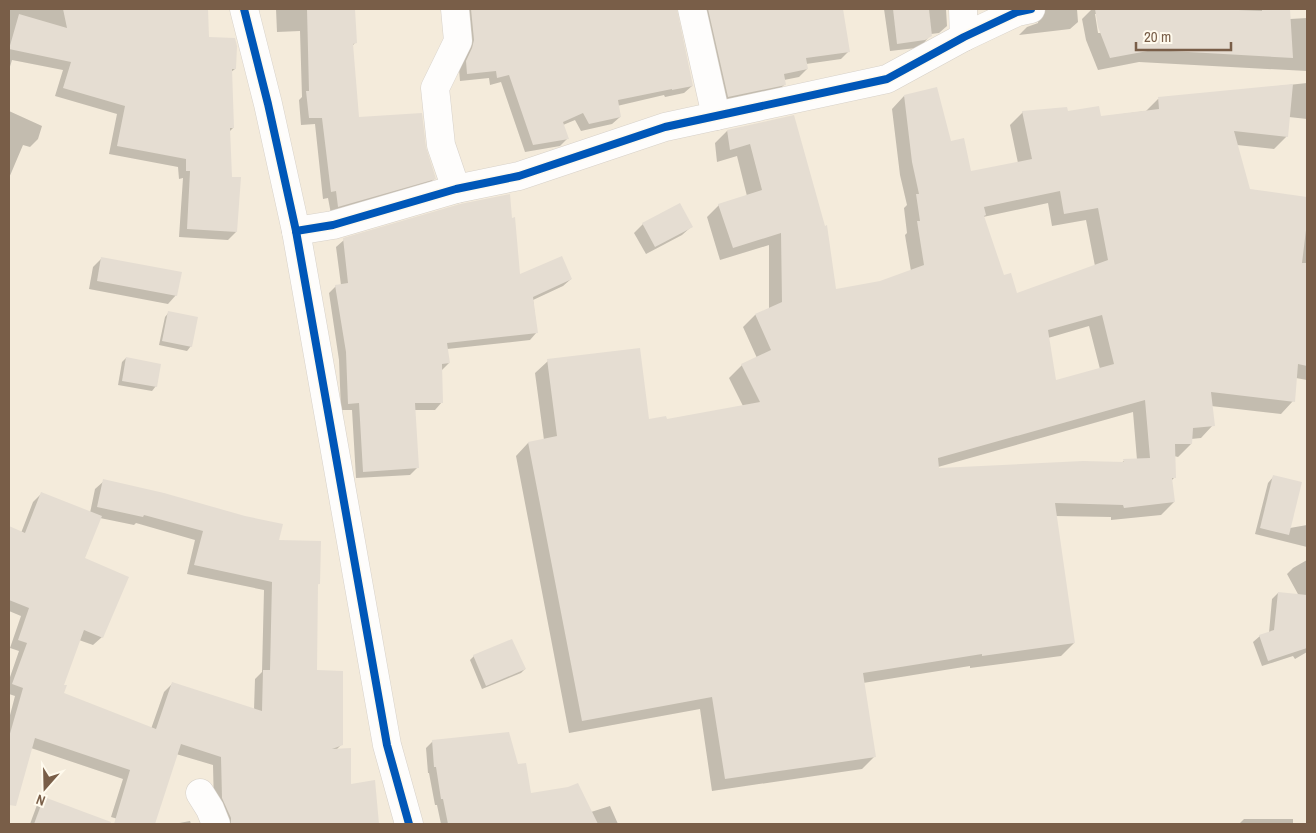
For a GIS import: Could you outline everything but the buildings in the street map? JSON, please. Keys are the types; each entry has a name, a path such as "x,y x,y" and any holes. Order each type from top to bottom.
{"street":[{"path":"244,9 266,94 296,231 387,745 409,824"},
{"path":"455,9 458,42 435,88 440,145 456,189"},
{"path":"692,9 716,116"},
{"path":"963,9 964,37"},
{"path":"296,231 333,225 456,189 519,176 665,127 887,79 964,37 1017,12 1030,9"},
{"path":"200,793 210,809 216,824"}],"shaded area":[{"path":"9,9 1307,9 1307,824 9,824"}],"cycle path":[{"path":"244,9 268,104 296,231 387,745 409,824"},
{"path":"296,231 333,225 456,189 519,176 665,127 887,79 964,37 1017,12 1031,9"}]}
